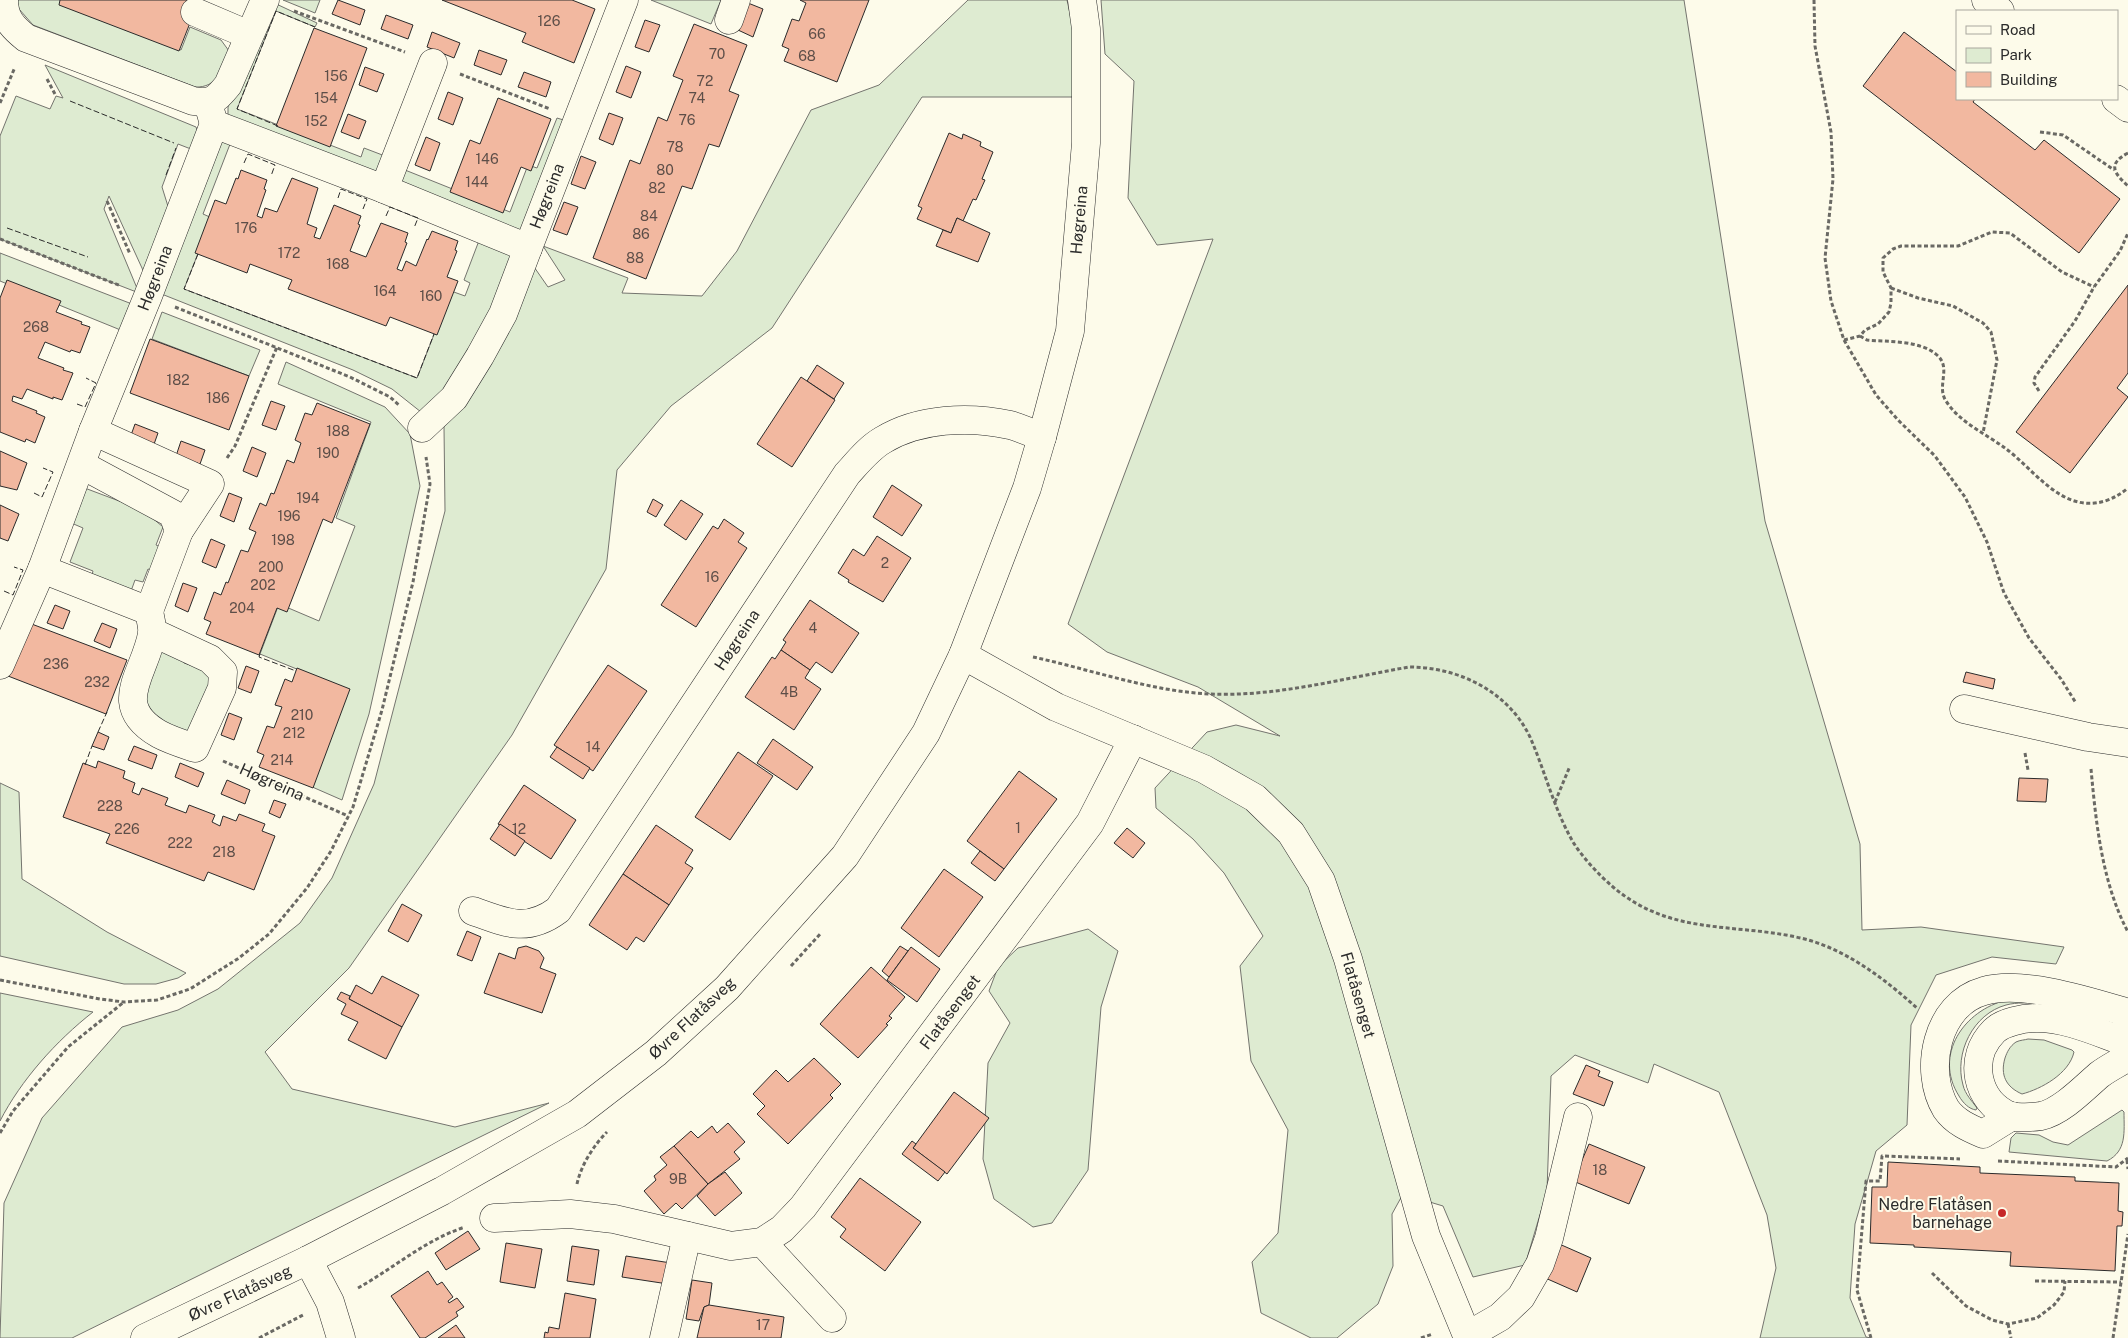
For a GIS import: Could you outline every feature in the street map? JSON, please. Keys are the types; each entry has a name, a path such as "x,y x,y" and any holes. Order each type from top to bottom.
{"street":[{"name":"Høgreina","path":"4,0 4,11 12,27 26,38 193,101 211,114 384,189 528,248 624,0"},
{"name":"Høgreina","path":"0,665 42,569 93,431 148,296 211,114 219,97 228,85 265,0"},
{"name":"Høgreina","path":"963,655 1027,488 1042,437 1070,321 1086,143 1086,30 1082,0"},
{"path":"1986,0 1999,10"},
{"path":"195,12 249,35"},
{"path":"384,189 433,63"},
{"path":"2117,100 2128,108"},
{"path":"422,428 454,398 480,356 502,314 528,248"},
{"name":"Høgreina","path":"473,911 505,923 524,924 544,920 558,910 847,474 862,457 882,440 901,430 924,423 948,421 975,421 1010,425 1042,437"},
{"path":"42,569 151,622 210,659 222,672 222,688 195,748 160,734 145,724 134,711 132,695 151,622 179,531 210,484 93,431"},
{"path":"82,465 173,514 179,531"},
{"name":"Flatåsenget","path":"963,655 1056,706 1204,770 1255,798 1291,833 1321,881 1348,958 1426,1236 1468,1337"},
{"name":"Øvre Flatåsveg","path":"145,1338 308,1260 442,1191 577,1114 656,1053 727,988 845,856 926,733 963,655"},
{"path":"1964,709 2088,737 2128,744"},
{"name":"Flatåsenget","path":"494,1218 570,1214 614,1220 730,1246 762,1242 782,1229 804,1207 1090,823 1134,739"},
{"path":"2012,1116 1982,1147 1947,1110 1940,1096 1935,1074 1935,1054 1940,1034 1949,1018 1962,1003 1972,995 1983,991 2011,988 2080,999 2122,1011 2128,1022"},
{"path":"2128,1043 2070,1024 2037,1018 2014,1021 1995,1030 1983,1046 1977,1065 1980,1085 1993,1104 2012,1116 2042,1116 2075,1098 2100,1075 2128,1057"},
{"path":"1468,1337 1500,1317 1520,1297 1540,1264 1549,1238 1578,1117"},
{"path":"664,1338 687,1236"},
{"path":"762,1242 832,1318"},
{"name":"Øvre Flatåsveg","path":"308,1260 330,1302 341,1338"}],"path":[{"path":"1814,0 1815,46 1831,132 1833,179 1825,258 1831,301 1844,340 1876,395 1898,420 1935,456 1965,497 1987,542 2004,594 2029,638 2062,680 2083,715 2088,737 2095,808 2104,862 2122,921 2128,932"},
{"path":"0,103 26,38"},
{"path":"2040,132 2063,135 2114,170 2116,175 2128,186"},
{"path":"2114,170 2115,164 2128,153"},
{"path":"107,201 148,296"},
{"path":"1844,340 1860,336 1865,330 1885,319 1891,303 1891,288 1883,272 1883,258 1893,249 1902,246 1958,246 1992,232 2010,233 2062,272 2094,287"},
{"path":"2039,391 2034,383 2035,377 2075,321 2094,287 2120,252 2128,233"},
{"path":"0,239 277,347 350,377 390,397 422,428 430,484 413,582 382,710 348,816 331,850 307,888 269,934 239,958 190,988 157,1000 124,1002 0,980"},
{"path":"1891,288 1918,298 1953,306 1983,323 1991,332 1997,360 1983,433"},
{"path":"1860,336 1866,340 1920,346 1938,356 1943,364 1944,380 1941,388 1946,402 1958,415 2007,449 2046,486 2059,495 2085,504 2112,498 2128,488"},
{"path":"210,484 235,446 277,347"},
{"path":"1027,656 1156,686 1208,694 1268,692 1409,667 1442,670 1464,676 1487,689 1518,717 1530,737 1554,802 1573,843 1598,873 1630,900 1648,910 1679,922 1777,934 1822,944 1875,974 1897,989 1924,1014"},
{"name":"Høgreina","path":"195,748 348,816"},
{"path":"1554,802 1570,766"},
{"path":"0,1133 12,1111 68,1046 124,1002"},
{"path":"1871,1338 1857,1290 1866,1181 1880,1181 1882,1156 1982,1147 2116,1167 2128,1159"},
{"path":"2128,1159 2128,1169"},
{"path":"258,1338 386,1273 413,1252 444,1234 494,1218"},
{"path":"2112,1338 2128,1234"},
{"path":"1932,1273 1966,1306 1992,1320 2008,1324 2037,1318 2043,1314 2054,1305 2064,1292 2065,1281"},
{"path":"2035,1281 2121,1282"},
{"path":"2008,1324 2011,1338"}],"green space":[{"path":"17,0 61,0 60,3 181,50 190,27 221,40 229,51 221,71 214,81 195,87 33,25 19,9"},
{"path":"283,0 320,0 315,13"},
{"path":"651,0 721,0 711,24"},
{"path":"968,0 1067,0 1074,32 1073,97 922,97 772,328 671,406 617,470 606,569 512,735 349,968 265,1052 292,1089 455,1127 549,1103 72,1338 0,1338 4,1203 42,1118 122,1027 178,1010 218,989 300,923 332,878 374,784 445,511 444,427 507,330 532,264 548,287 565,280 543,246 628,278 622,293 702,296 737,251 811,110 879,85"},
{"path":"1101,0 1684,0 1765,521 1860,844 1862,930 1921,927 2064,947 2056,964 1992,957 1936,975 1911,1025 1907,1125 1876,1151 1855,1224 1850,1298 1866,1337 1871,1338 1760,1338 1776,1268 1767,1215 1719,1092 1654,1064 1648,1083 1575,1055 1551,1076 1547,1191 1525,1265 1473,1277 1443,1206 1403,1194 1392,1214 1393,1266 1378,1304 1337,1338 1311,1338 1261,1313 1252,1262 1278,1233 1288,1130 1251,1061 1240,966 1263,936 1224,873 1193,839 1156,808 1155,788 1207,732 1236,725 1280,736 1198,687 1107,652 1068,624 1213,239 1157,245 1128,198 1134,81 1105,54"},
{"path":"272,2 317,23 315,27 276,11 237,109 361,157 364,148 385,156 375,173 228,118 228,107"},
{"path":"45,65 196,127 200,137 196,151 178,144 162,187 171,216 147,279 109,196 104,209 139,293 0,239 0,136 16,96 50,109 56,96 63,98"},
{"path":"557,118 570,122 527,233 402,190 400,168 510,212 528,165 537,168"},
{"path":"221,134 232,139 203,214 212,218 184,289 417,378 451,291 465,296 470,283 464,280 480,238 516,252 493,315 446,392 421,412 392,389 353,370 159,293"},
{"path":"0,253 132,304 123,331 0,281"},
{"path":"162,312 260,350 249,376 152,339"},
{"path":"286,362 385,407 410,434 420,486 369,714 342,800 310,786 348,690 260,654 279,604 319,621 355,526 336,518 371,422 278,384"},
{"path":"82,487 143,510 163,527 156,545 165,549 156,572 148,569 143,582 135,580 130,594 91,578 93,571 70,562 83,528 69,522"},
{"path":"160,649 185,659 184,663 190,665 192,659 212,679 189,733 149,718 139,697"},
{"path":"0,783 19,792 22,879 107,932 186,973 178,978 156,984 124,984 0,956"},
{"path":"1088,929 1118,951 1101,1007 1088,1170 1052,1223 1033,1227 994,1199 983,1159 988,1063 1010,1023 989,991 998,967 1018,948"},
{"path":"0,993 93,1012 79,1023 40,1062 18,1091 0,1121"},
{"path":"2007,1000 2041,1004 2014,1003 1994,1010 1984,1017 1969,1036 1961,1060 1961,1073 1965,1091 1977,1108 1976,1110 1962,1101 1952,1081 1949,1065 1951,1050 1957,1036 1978,1013 1992,1005"},
{"path":"2028,1039 2044,1040 2074,1052 2071,1060 2060,1074 2045,1084 2022,1094 2008,1084 2003,1070 2005,1058 2012,1045 2018,1041"},
{"path":"2122,1110 2124,1112 2123,1140 2118,1152 2107,1161 2009,1152 2011,1138 2016,1133 2039,1135 2053,1142 2068,1145"}],"building":[{"path":"60,0 199,0 179,51 59,5"},
{"path":"338,0 365,10 360,25 332,14"},
{"path":"442,0 572,0 595,9 574,63 522,42 526,33"},
{"path":"800,0 869,0 837,82 784,61 789,49 782,46 792,19 799,21 806,3"},
{"path":"748,3 763,9 753,37 738,30"},
{"path":"386,15 413,25 408,39 381,29"},
{"path":"645,20 660,25 649,52 635,47"},
{"path":"694,24 747,45 729,91 739,95 719,147 709,144 692,189 682,186 646,279 593,258 630,160 640,164 658,117 667,121 683,80 673,76"},
{"path":"314,28 367,48 330,147 276,126"},
{"path":"432,32 460,43 454,58 427,47"},
{"path":"1904,32 1956,71 1956,100 1974,100 1973,102 2035,150 2044,140 2120,199 2079,253 1863,86"},
{"path":"479,50 507,60 501,75 474,65"},
{"path":"626,66 641,72 631,98 616,92"},
{"path":"365,67 384,74 377,92 359,85"},
{"path":"524,72 551,82 546,97 518,87"},
{"path":"448,92 463,98 453,125 438,119"},
{"path":"498,98 551,119 531,171 521,167 503,213 450,192 470,140 480,144"},
{"path":"609,113 623,118 613,145 599,139"},
{"path":"348,114 366,121 359,139 341,132"},
{"path":"949,133 962,139 963,134 981,142 980,146 993,152 982,179 985,180 976,200 973,199 963,221 957,218 951,233 917,219 922,208 918,206"},
{"path":"426,137 440,143 430,171 415,165"},
{"path":"581,156 596,162 585,189 571,184"},
{"path":"241,170 267,180 264,189 266,190 257,216 262,218 265,208 277,212 292,178 318,188 307,224 317,228 314,237 320,239 334,205 361,216 358,224 360,225 350,251 366,257 381,223 408,233 405,242 407,243 397,269 402,271 406,261 416,266 432,231 458,241 455,250 457,251 447,277 458,281 437,335 390,317 386,326 288,289 292,280 250,264 247,273 195,253 215,200 226,204"},
{"path":"564,202 578,207 567,235 553,230"},
{"path":"957,218 990,233 978,262 936,246 943,230 951,233"},
{"path":"7,280 61,301 56,312 90,327 80,353 71,350 70,352 45,342 38,358 73,373 62,400 53,397 53,399 27,389 22,399 13,396 12,401 37,411 36,413 45,417 35,443 26,439 25,442 0,432 0,298"},
{"path":"2128,285 2128,373 2117,388 2128,397 2070,473 2016,432"},
{"path":"150,339 249,376 229,430 130,393"},
{"path":"817,365 844,383 834,399 807,381"},
{"path":"801,377 835,400 792,467 757,444"},
{"path":"271,401 285,406 276,430 262,425"},
{"path":"317,403 370,424 332,523 323,519 287,612 277,608 259,655 206,634 211,622 204,619 214,592 221,595 226,582 228,583 241,550 248,552 256,532 249,529 260,503 266,506 271,493 274,494 287,460 294,463 301,443 295,440 305,413 312,415"},
{"path":"135,424 158,433 153,447 130,438"},
{"path":"181,441 205,450 200,464 176,456"},
{"path":"252,447 266,453 257,477 243,471"},
{"path":"0,451 27,463 17,490 0,486"},
{"path":"892,485 922,505 902,536 873,517"},
{"path":"229,493 242,498 234,522 220,516"},
{"path":"653,499 663,505 656,517 647,512"},
{"path":"681,500 703,514 686,540 664,525"},
{"path":"0,505 19,514 8,541 0,538"},
{"path":"724,519 744,533 738,542 747,548 696,627 661,605 713,526 718,529"},
{"path":"877,536 911,558 883,602 848,582 849,580 838,573 853,549 864,556"},
{"path":"211,539 225,545 216,568 202,562"},
{"path":"183,583 197,588 188,612 175,606"},
{"path":"810,600 859,633 832,673 816,662 810,670 781,650 786,642 783,640"},
{"path":"55,605 70,611 63,629 47,623"},
{"path":"29,623 127,660 106,714 8,676"},
{"path":"102,623 117,629 110,648 94,641"},
{"path":"781,650 810,670 805,678 821,689 794,730 745,697 772,657 775,659"},
{"path":"608,665 647,691 593,771 554,745"},
{"path":"246,666 259,671 251,693 238,688"},
{"path":"297,668 350,689 313,788 259,767 264,755 257,752 267,726 274,728 282,707 275,705 285,679 292,682"},
{"path":"1966,672 1995,679 1993,689 1963,682"},
{"path":"229,713 242,718 234,740 221,735"},
{"path":"98,732 109,737 104,750 92,746"},
{"path":"773,739 813,767 797,790 757,763"},
{"path":"134,746 157,755 152,769 128,760"},
{"path":"557,747 590,768 583,779 550,757"},
{"path":"738,752 773,776 730,840 695,817"},
{"path":"98,761 125,771 123,778 135,783 132,792 139,795 142,788 168,798 165,805 186,813 189,805 215,815 212,822 220,826 223,816 236,821 239,814 265,824 262,831 275,836 254,890 208,872 204,881 106,843 110,834 63,817 83,763 96,768"},
{"path":"180,763 204,773 198,787 175,777"},
{"path":"1019,771 1057,799 1004,869 967,841"},
{"path":"2019,778 2048,779 2046,802 2017,801"},
{"path":"227,780 250,790 245,804 221,794"},
{"path":"524,785 576,820 551,859 498,824"},
{"path":"274,800 286,804 280,818 269,813"},
{"path":"500,824 525,841 515,856 490,839"},
{"path":"656,825 693,850 685,863 693,868 669,905 623,874"},
{"path":"1127,828 1145,843 1133,858 1114,843"},
{"path":"980,851 1004,869 995,881 971,863"},
{"path":"944,869 983,897 939,957 901,928"},
{"path":"623,874 669,905 644,942 636,937 627,950 589,925"},
{"path":"402,904 422,915 408,942 388,931"},
{"path":"467,931 481,937 472,961 457,955"},
{"path":"526,946 539,951 544,958 540,968 556,974 542,1013 484,993 499,953 515,959 518,948"},
{"path":"900,946 908,951 889,977 882,971"},
{"path":"911,947 940,969 917,1002 887,980"},
{"path":"871,967 905,997 889,1016 892,1018 886,1024 888,1025 858,1058 820,1024"},
{"path":"382,976 419,995 402,1027 349,999 356,985 372,994"},
{"path":"341,992 350,996 349,999 402,1027 386,1059 348,1040 358,1022 341,1014 346,1004 337,999"},
{"path":"814,1058 841,1084 830,1095 833,1098 788,1144 757,1114 765,1106 753,1094 776,1070 788,1082"},
{"path":"1586,1065 1600,1071 1598,1076 1613,1082 1604,1106 1573,1094"},
{"path":"954,1092 989,1118 947,1174 913,1148"},
{"path":"728,1123 745,1142 734,1152 740,1159 708,1184 674,1146 691,1131 698,1138 712,1126 717,1133"},
{"path":"912,1141 916,1144 913,1148 945,1172 938,1181 902,1154"},
{"path":"1589,1144 1645,1167 1629,1204 1573,1181"},
{"path":"674,1146 708,1184 682,1209 676,1203 664,1214 644,1191 656,1180 654,1176 667,1165 660,1157"},
{"path":"1888,1162 1980,1167 1980,1173 2075,1177 2075,1181 2119,1183 2118,1211 2123,1212 2122,1226 2117,1226 2115,1271 2010,1266 2011,1252 1870,1243 1872,1187 1887,1187"},
{"path":"725,1172 742,1193 715,1216 697,1196 708,1184"},
{"path":"860,1178 921,1222 885,1271 840,1237 846,1229 831,1217"},
{"path":"468,1231 480,1249 446,1270 435,1253"},
{"path":"506,1243 542,1249 535,1288 500,1282"},
{"path":"1557,1243 1591,1258 1577,1292 1543,1277"},
{"path":"572,1246 599,1250 594,1285 567,1281"},
{"path":"626,1256 671,1263 668,1284 622,1277"},
{"path":"428,1271 437,1285 442,1282 453,1297 448,1301 449,1303 457,1298 464,1307 456,1312 458,1316 425,1338 420,1338 391,1296"},
{"path":"692,1280 712,1283 709,1305 704,1307 699,1321 686,1319"},
{"path":"565,1293 596,1299 590,1338 544,1338 545,1332 548,1333 549,1327 559,1329"},
{"path":"709,1305 784,1317 781,1338 697,1338 704,1307"},
{"path":"456,1325 465,1338 438,1338"}],"fence":[{"path":"278,126 237,109 276,11 315,27"},
{"path":"70,101 174,143"},
{"path":"166,175 176,148"},
{"path":"244,163 248,154 275,165 271,176"},
{"path":"338,198 341,189 367,199 363,209"},
{"path":"386,216 390,207 418,218 414,228"},
{"path":"7,228 88,257"},
{"path":"198,254 184,289 417,378 434,334"},
{"path":"77,404 85,407 96,383 86,378"},
{"path":"34,493 42,497 53,472 43,468"},
{"path":"4,591 13,595 23,570 14,567"},
{"path":"260,654 259,657 296,671"},
{"path":"98,732 107,712"},
{"path":"85,765 92,746"}],"place":[{"name":"Nedre Flatåsen barnehage","path":"2002,1213"}]}
